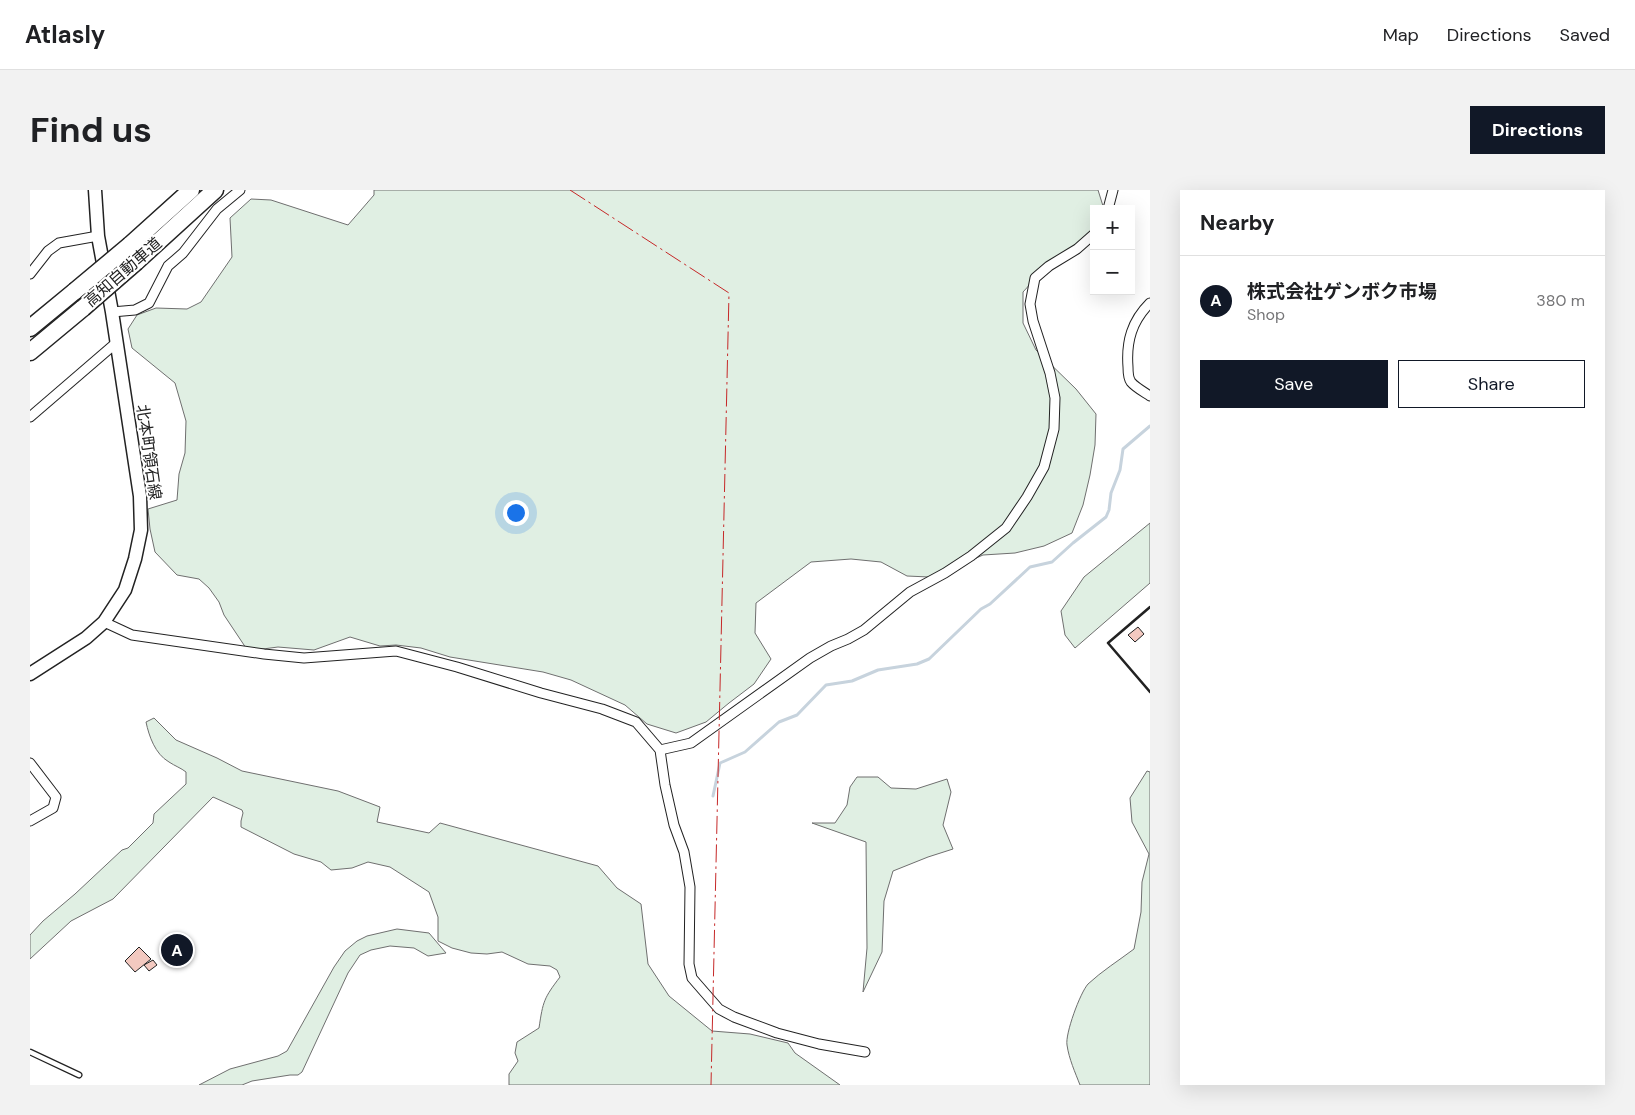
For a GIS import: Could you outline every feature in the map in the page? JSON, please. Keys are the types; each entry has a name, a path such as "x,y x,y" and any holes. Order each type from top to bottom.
{"highway":[{"name":"高知自動車道","path":"30,328 130,245 191,190"},
{"name":"高知自動車道","path":"30,352 136,262 215,190"}],"main road":[{"name":"北本町領石線","path":"30,674 86,638 104,622 125,590 135,559 141,530 140,496 112,312 98,236 95,190"}],"street":[{"path":"112,312 136,310 149,303 168,266 183,253 217,209 240,190"},
{"path":"1109,205 1113,190"},
{"path":"30,274 48,252 59,243 98,236"},
{"path":"660,750 690,744 810,658 864,630 910,592 971,556 1006,528 1044,467 1054,429 1055,398 1050,373 1032,322 1030,304 1035,278 1049,266 1077,249 1090,238"},
{"path":"1150,303 1141,311 1127,344 1128,375 1131,382 1150,396"},
{"path":"30,417 116,343"},
{"path":"104,622 132,635 304,658 396,651 602,709 636,722 660,750 665,785 674,825 684,852 690,887 689,964 692,978 719,1009 734,1017 777,1033 819,1044 866,1052"},
{"path":"30,763 56,797 53,808 30,821"}],"lane":[{"path":"30,1052 79,1075"}],"green space":[{"path":"374,190 1098,190 1103,205 1090,205 1090,237 1043,270 1023,292 1023,323 1036,350 1076,389 1096,414 1095,445 1090,475 1083,505 1072,533 1044,546 1015,553 983,555 929,577 907,576 881,562 851,559 811,562 756,603 755,633 771,659 754,684 706,722 676,733 647,724 625,705 571,680 543,672 450,657 421,648 396,645 380,646 350,637 314,650 278,647 248,651 209,588 199,579 177,575 155,552 148,509 177,500 179,474 185,453 186,421 175,383 132,348 128,329 137,315 156,308 187,309 201,302 232,257 230,218 251,199 271,200 348,225 374,195"},
{"path":"1150,523 1150,583 1075,648 1065,635 1061,611 1084,577"},
{"path":"154,718 176,740 242,771 338,791 380,807 377,822 429,833 440,823 598,866 617,888 641,904 648,964 669,996 712,1031 750,1034 788,1043 795,1053 840,1085 509,1085 509,1074 518,1061 515,1053 517,1042 539,1028 545,1000 560,977 557,970 550,966 528,964 502,952 487,954 471,953 452,948 438,941 438,917 429,892 390,867 368,862 352,868 331,870 321,862 294,854 241,827 242,810 213,797 113,899 71,921 30,959 30,935 122,850 128,848 153,823 154,814 186,784 186,772 164,759 153,744 146,722"},
{"path":"1147,771 1150,772 1150,1085 1080,1085 1067,1045 1068,1032 1077,1004 1088,984 1134,949 1141,912 1142,882 1149,854 1132,822 1130,798"},
{"path":"857,777 878,777 891,788 916,789 947,779 951,792 943,825 953,849 893,871 884,901 882,952 863,992 867,948 866,842 812,823 835,823 847,805 850,787"},
{"path":"397,929 429,933 446,953 428,956 414,948 390,946 371,950 360,955 348,973 302,1072 298,1075 252,1081 242,1085 199,1085 230,1069 278,1056 287,1051 345,951 357,941 367,936"}],"building":[{"path":"1138,627 1144,634 1135,642 1128,635"},
{"path":"139,947 151,959 135,972 125,961"},
{"path":"153,960 157,965 149,971 144,965"}],"waterway":[{"path":"713,796 720,763 745,752 779,722 797,715 826,685 852,681 878,670 917,664 929,659 981,609 990,604 1030,567 1052,562 1106,517 1109,510 1111,493 1120,470 1123,449 1150,426"}],"wall":[{"path":"1150,607 1108,643 1150,692"}],"power":[{"path":"570,190 729,293 711,1085"}],"place":[{"name":"株式会社ゲンボク市場","path":"177,950"}]}
